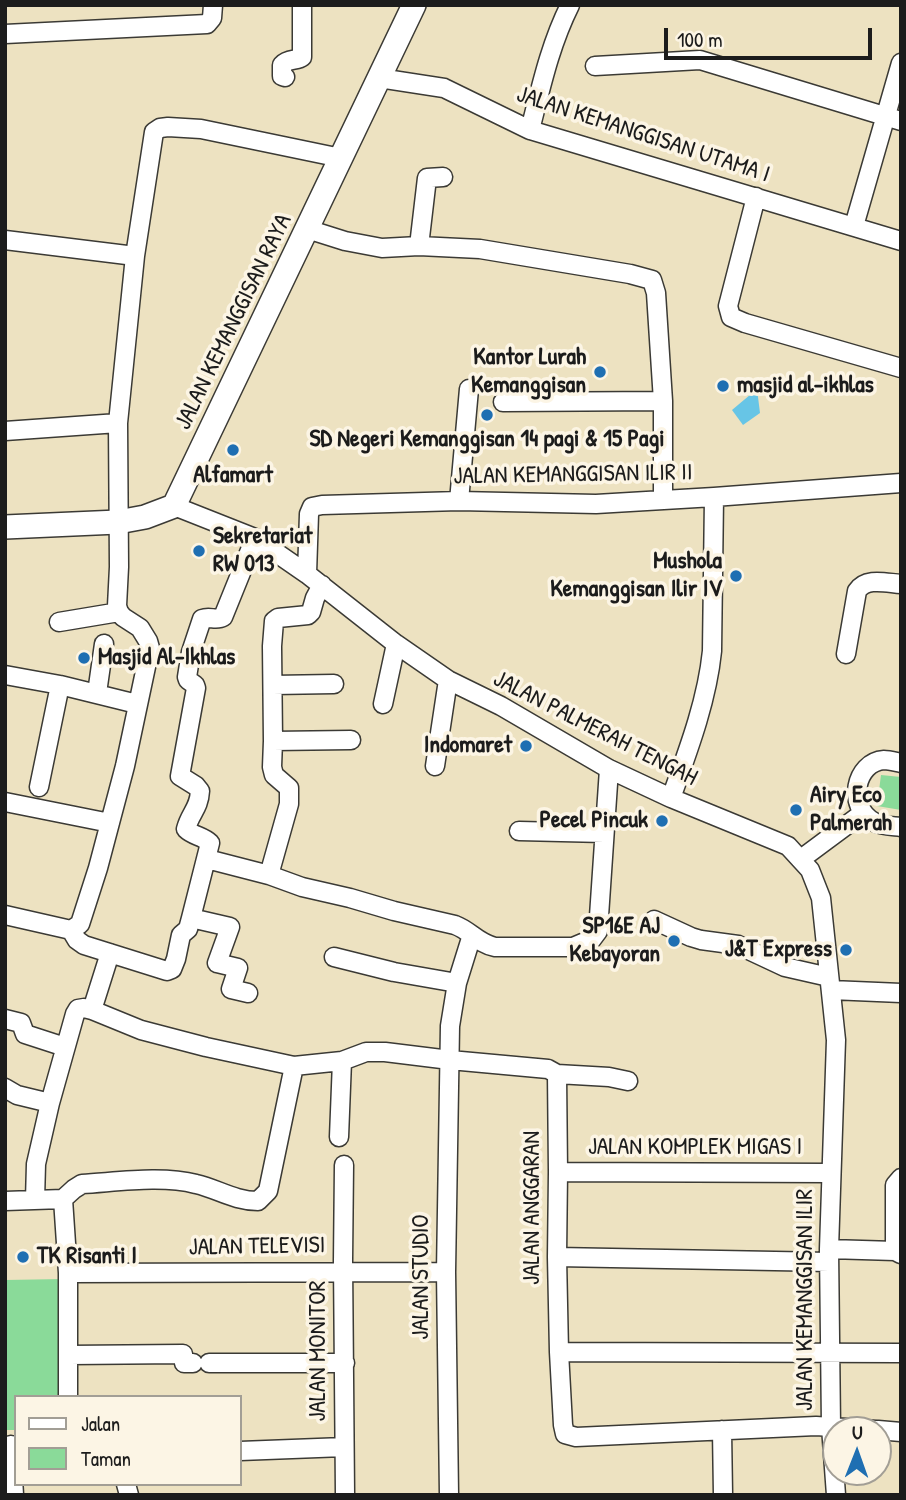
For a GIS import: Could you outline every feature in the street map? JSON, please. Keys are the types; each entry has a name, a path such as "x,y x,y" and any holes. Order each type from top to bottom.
{"main road":[{"name":"JALAN KEMANGGISAN RAYA","path":"174,506 414,5"},
{"path":"5,527 118,522 145,517 174,506"}],"street":[{"path":"285,77 281,73 282,65 302,57 302,5"},
{"path":"530,130 546,66 569,5"},
{"path":"5,34 198,25 207,24 213,11"},
{"path":"595,66 700,60 893,119"},
{"path":"854,226 893,119 901,63"},
{"name":"JALAN KEMANGGISAN UTAMA I","path":"379,78 444,88 530,130 901,241"},
{"path":"5,915 71,930 80,924 125,766 150,648 140,628 119,612 118,423 135,256 154,132 168,127 201,129 341,158"},
{"path":"419,246 427,178 443,177"},
{"path":"756,197 728,306 731,317 901,368"},
{"path":"307,229 345,241 382,248 419,246 480,249 650,279 654,283 656,293 663,401 663,500"},
{"path":"5,240 135,256"},
{"path":"459,501 469,388"},
{"path":"503,402 663,401"},
{"path":"5,431 118,423"},
{"name":"JALAN KEMANGGISAN ILIR II","path":"307,574 309,514 312,507 322,505 459,501 596,503 901,483"},
{"path":"671,798 710,674 714,497"},
{"name":"JALAN PALMERAH TENGAH","path":"174,506 255,537 448,680 501,706 609,769 671,798 788,846 810,870 821,898 836,1040 831,1173"},
{"path":"71,930 76,940 84,945 170,971 175,964 181,935 187,929 191,918 209,843 187,829 187,824 199,804 200,795 198,788 180,776 196,688 187,677 191,652 202,619 220,619 225,615 255,537"},
{"path":"846,654 860,585 869,582 901,584"},
{"path":"270,875 289,804 289,788 274,775 272,767 274,621 278,618 308,615 312,612 315,598 322,586"},
{"path":"60,622 119,612"},
{"path":"383,704 396,644"},
{"path":"97,693 104,645"},
{"path":"5,675 97,693 137,704"},
{"path":"435,766 448,680"},
{"path":"273,685 334,684"},
{"path":"38,787 60,685"},
{"path":"273,741 351,740"},
{"path":"901,763 884,760 872,765 862,775 856,790 857,802 863,813 876,824 901,827"},
{"path":"206,859 270,875 302,887 455,925 465,929 485,945 573,947 592,939 598,931 609,769"},
{"path":"5,802 110,823"},
{"path":"800,859 863,813"},
{"path":"519,831 604,833"},
{"path":"191,918 230,927 217,963 238,968 231,989 248,993"},
{"path":"654,920 691,937 738,946 830,984 901,993"},
{"name":"JALAN STUDIO","path":"449,1495 446,1272 450,1026 457,983 472,935"},
{"path":"92,1010 110,953"},
{"path":"334,957 394,972 457,983"},
{"path":"35,1200 36,1164 65,1046 78,1009 92,1010 141,1030 205,1047 294,1066 342,1061 366,1052 385,1052 628,1081"},
{"path":"5,1019 21,1023 24,1034 65,1046"},
{"path":"340,1137 342,1061"},
{"path":"5,1201 64,1199 82,1184 155,1180 195,1183 244,1201 258,1200 268,1191 294,1066"},
{"name":"JALAN ANGGARAN","path":"552,1072 558,1172 559,1352 565,1434 576,1437 722,1430"},
{"path":"5,1088 17,1095 50,1103"},
{"name":"JALAN MONITOR","path":"344,1165 345,1495"},
{"name":"JALAN KOMPLEK MIGAS I","path":"558,1172 831,1173"},
{"name":"JALAN KEMANGGISAN ILIR","path":"831,1173 831,1416"},
{"path":"557,1257 898,1253 895,1185 901,1178"},
{"path":"64,1199 68,1273 68,1395"},
{"name":"JALAN TELEVISI","path":"68,1273 446,1272"},
{"path":"559,1352 901,1353"},
{"path":"69,1355 183,1354 184,1363 345,1363"},
{"path":"723,1495 722,1430 822,1427"},
{"path":"11,1445 14,1466"},
{"path":"242,1451 344,1447"}],"green space":[{"path":"881,775 901,777 901,810 877,806"},
{"path":"64,1279 65,1395 14,1395 14,1430 7,1430 5,1280"}],"water":[{"path":"757,389 760,413 743,425 732,410"}],"place":[{"name":"Kantor Lurah Kemanggisan","path":"600,372"},
{"name":"masjid al-ikhlas","path":"723,386"},
{"name":"SD Negeri Kemanggisan 14 pagi & 15 Pagi","path":"487,415"},
{"name":"Alfamart","path":"233,450"},
{"name":"Sekretariat RW 013","path":"199,551"},
{"name":"Mushola Kemanggisan Ilir IV","path":"736,576"},
{"name":"Masjid Al-Ikhlas","path":"84,658"},
{"name":"Indomaret","path":"526,746"},
{"name":"Airy Eco Palmerah","path":"796,810"},
{"name":"Pecel Pincuk","path":"662,821"},
{"name":"SP16E AJ Kebayoran","path":"674,941"},
{"name":"J&T Express","path":"846,950"},
{"name":"TK Risanti I","path":"23,1257"}]}
